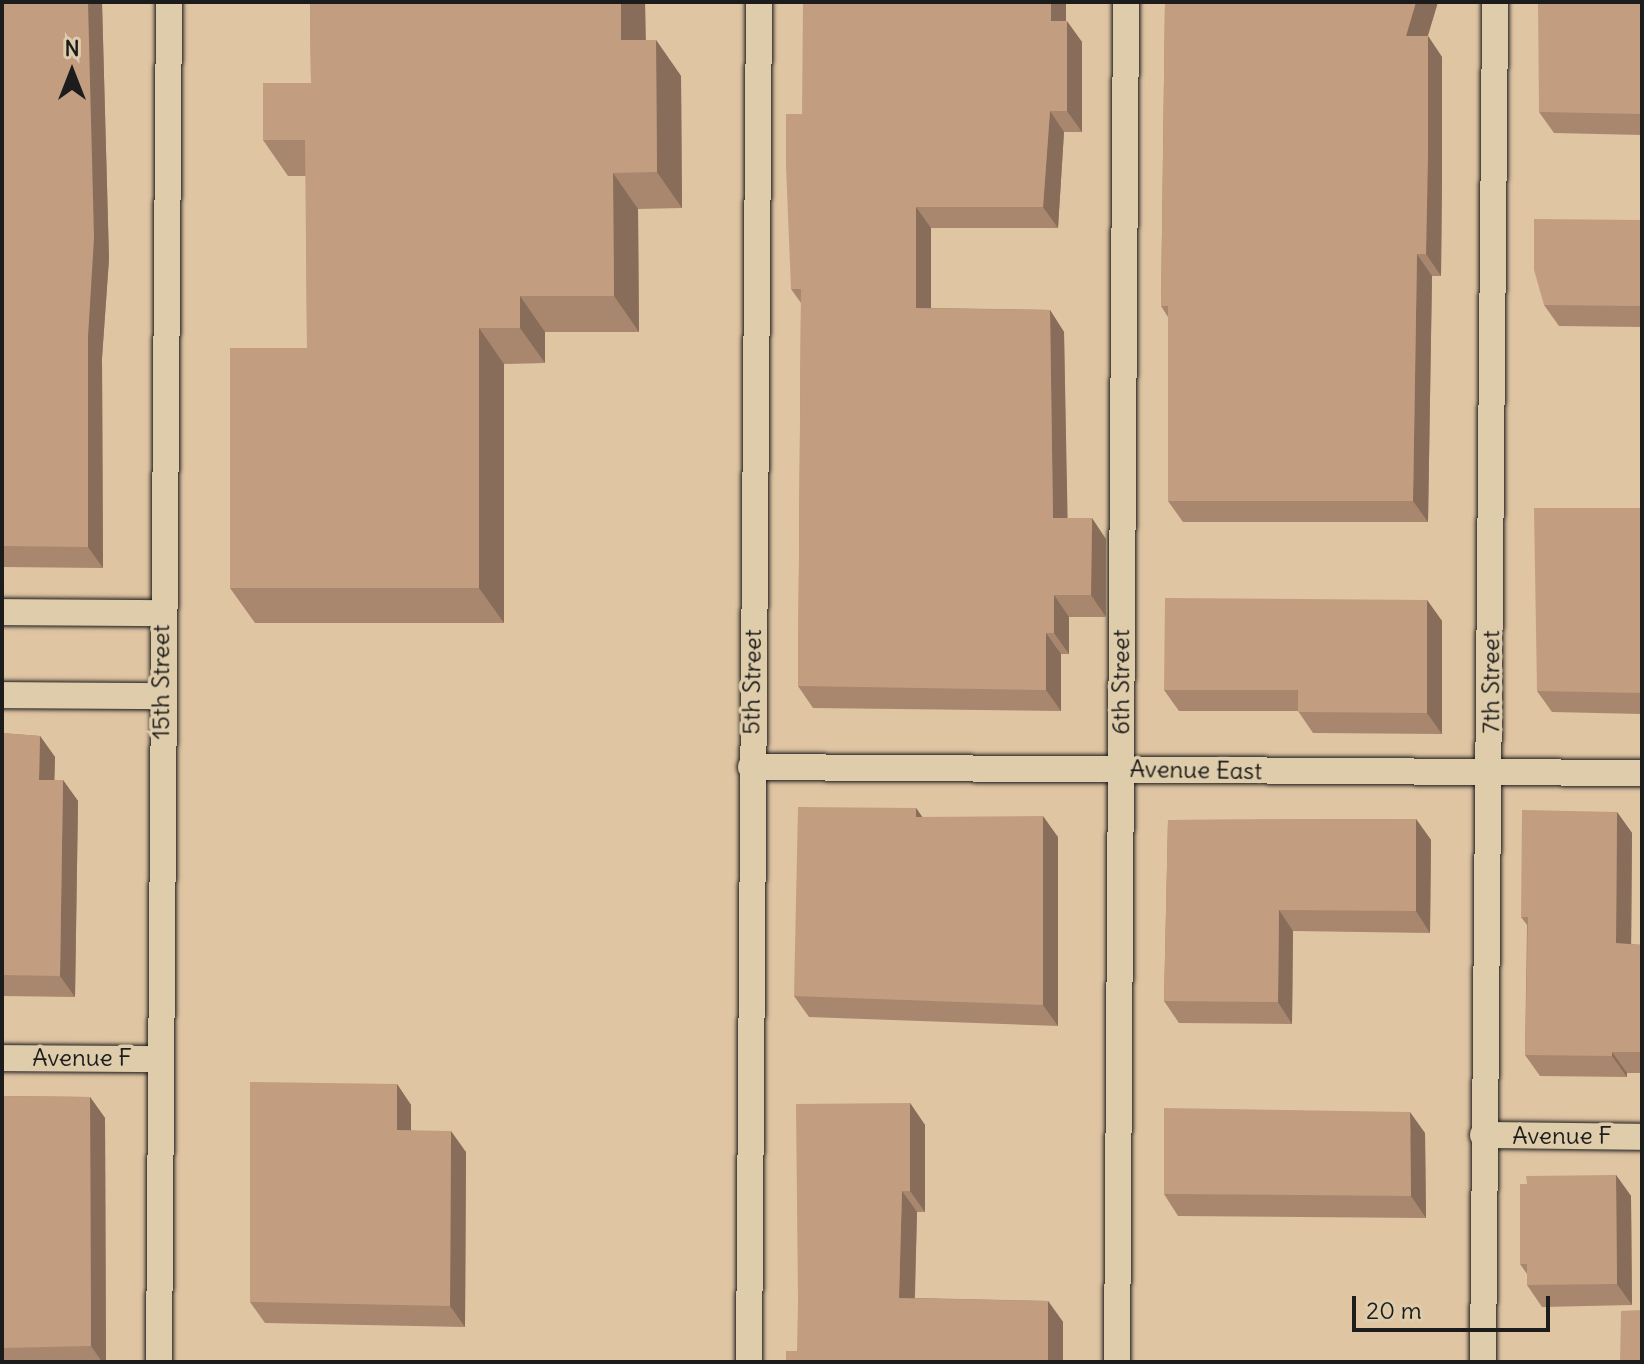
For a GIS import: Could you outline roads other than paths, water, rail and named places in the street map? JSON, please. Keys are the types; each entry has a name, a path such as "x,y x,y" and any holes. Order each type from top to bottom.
{"lane":[{"name":"15th Street","path":"159,1362 161,613 169,2"},
{"name":"5th Street","path":"749,1362 759,2"},
{"name":"6th Street","path":"1117,1362 1126,2"},
{"name":"7th Street","path":"1483,1362 1495,2"},
{"path":"2,612 161,613"},
{"path":"2,695 161,696"},
{"name":"Avenue East","path":"751,767 1642,773"},
{"name":"Avenue F","path":"2,1058 161,1059"},
{"name":"Avenue F","path":"1483,1135 1642,1137"}]}
